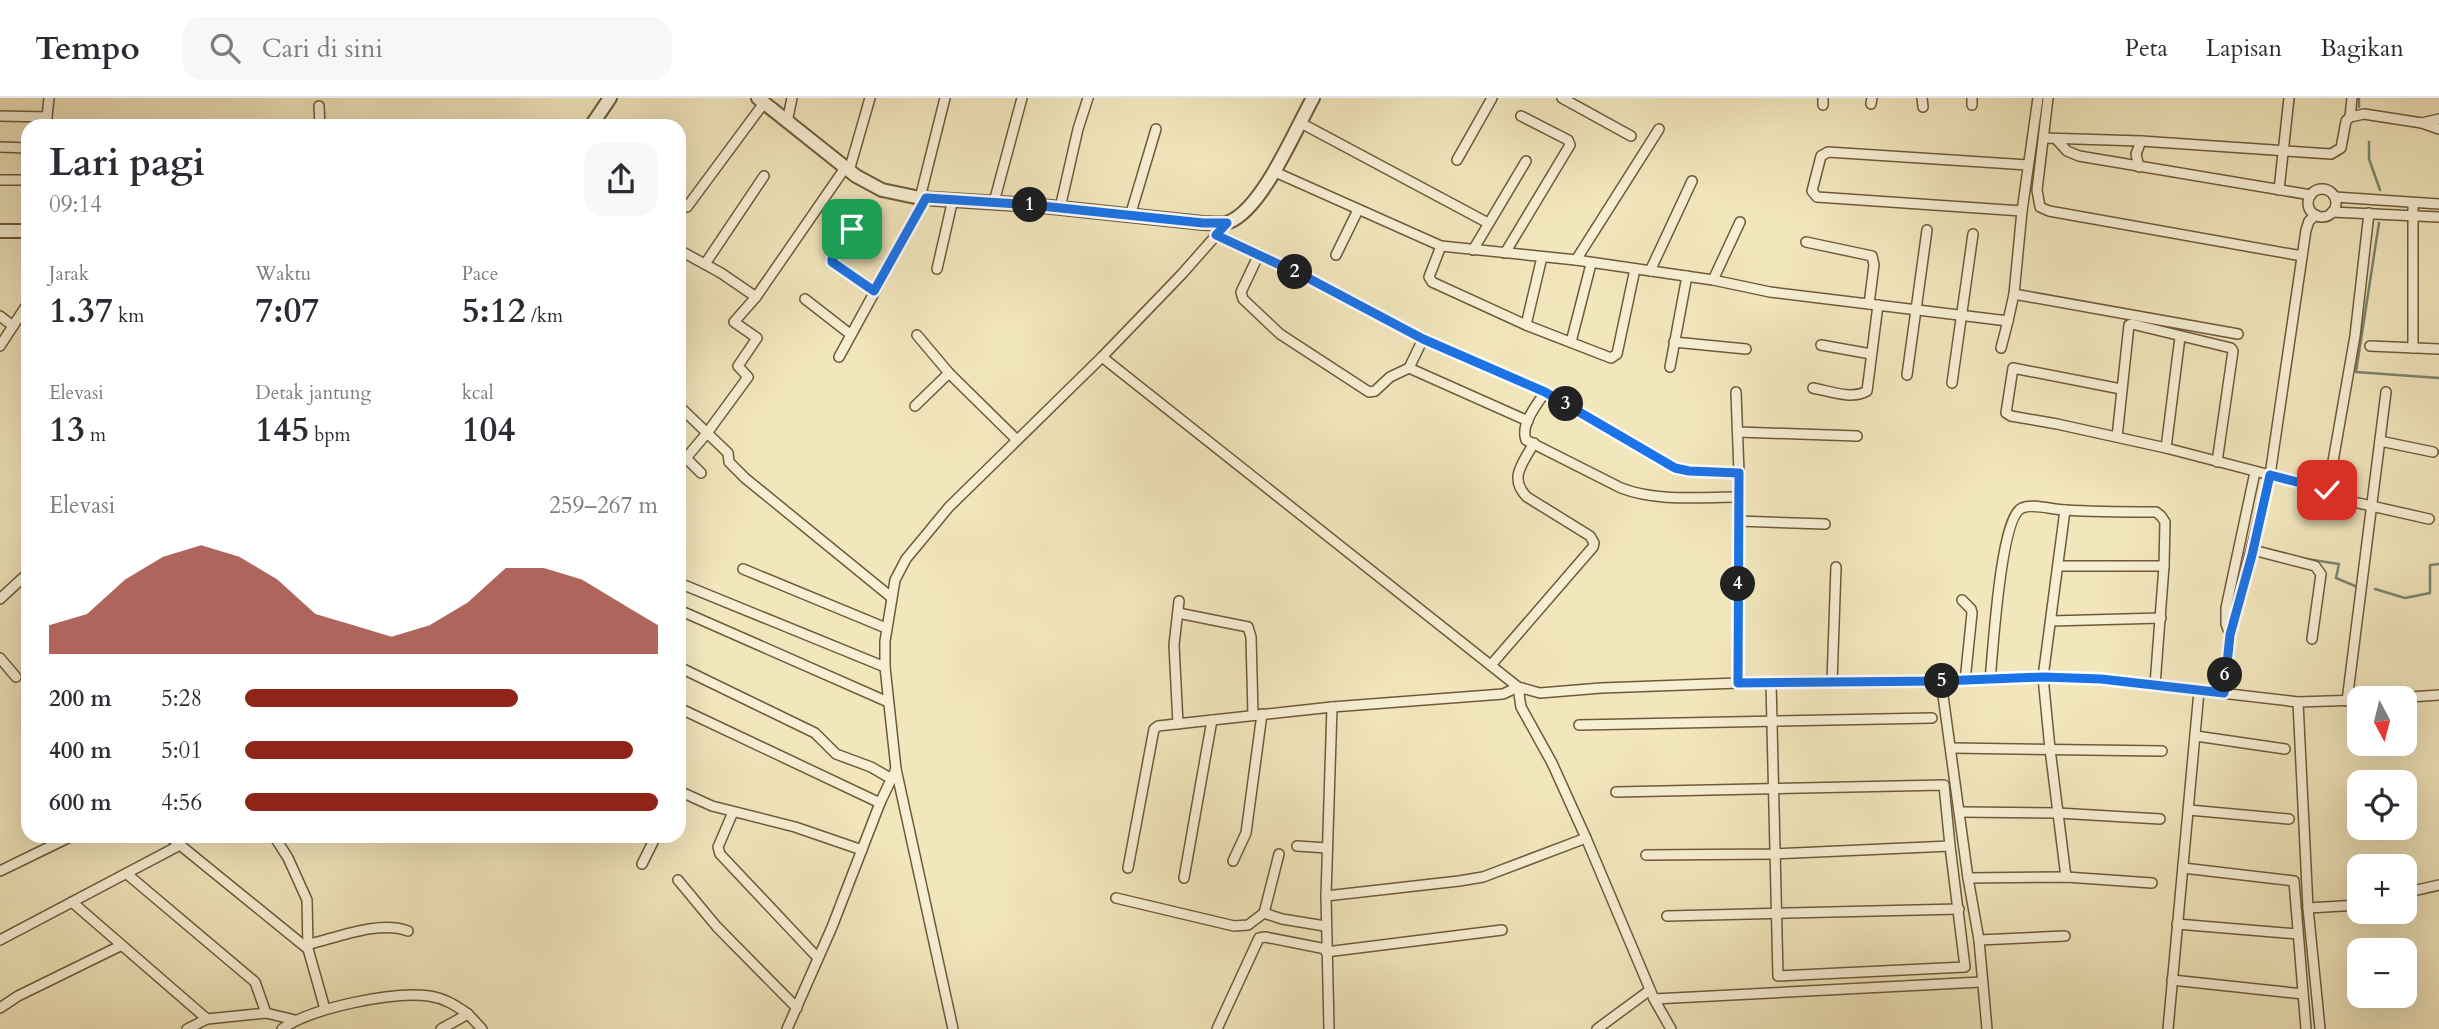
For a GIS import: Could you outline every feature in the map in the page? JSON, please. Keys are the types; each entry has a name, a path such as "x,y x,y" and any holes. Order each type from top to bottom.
{"street":[{"path":"46,119 49,98"},
{"path":"596,119 610,98"},
{"path":"787,122 792,98"},
{"path":"686,451 707,433 748,377 738,366 757,338 734,322 756,297 847,170 870,98"},
{"path":"839,357 923,198 945,98"},
{"path":"994,202 1022,98"},
{"path":"1060,208 1088,98"},
{"path":"953,1029 893,774 885,667 887,628 895,580 906,559 949,506 1102,357 1227,223 1241,214 1275,172 1313,98"},
{"path":"1457,160 1492,98"},
{"path":"1562,98 1631,136"},
{"path":"2001,348 2014,294 2022,211 2038,98"},
{"path":"2048,98 2037,198 2040,207 2049,211 2302,256"},
{"path":"2279,190 2289,98"},
{"path":"2350,117 2352,98"},
{"path":"687,207 761,100 847,170 882,190 923,198 1227,223"},
{"path":"319,106 320,119"},
{"path":"2044,138 2335,153 2341,148 2346,121 2350,117 2364,114 2423,123 2439,129"},
{"path":"0,116 28,119"},
{"path":"1505,253 1570,145 1568,140 1521,116"},
{"path":"2423,123 2439,119"},
{"path":"1299,122 1488,223"},
{"path":"1130,215 1156,129"},
{"path":"1576,260 1659,129"},
{"path":"2056,139 2074,154 2139,167 2311,195 2323,189 2335,197 2336,204 2332,212"},
{"path":"2139,167 2136,154 2141,141"},
{"path":"0,148 21,148"},
{"path":"2022,211 1817,197 1812,191 1821,156 1828,152 2028,165"},
{"path":"1473,250 1526,161"},
{"path":"1275,172 1441,246 1576,260 1713,280 1770,292 2008,321"},
{"path":"705,264 764,176"},
{"path":"0,180 21,180"},
{"path":"1650,271 1692,181"},
{"path":"2311,195 2309,205 2316,215"},
{"path":"2335,197 2439,204"},
{"path":"937,269 953,199"},
{"path":"2413,203 2413,348"},
{"path":"1336,256 1358,210"},
{"path":"2224,693 2230,635 2253,553 2270,475 2309,221 2316,215 2324,216 2332,212 2439,217"},
{"path":"2121,389 2013,368 2006,413 2166,448 2329,489 2355,335 2369,213"},
{"path":"1713,280 1740,222"},
{"path":"852,229 832,262 874,291"},
{"path":"1908,375 1927,230"},
{"path":"0,231 21,231"},
{"path":"1952,383 1973,234"},
{"path":"1216,235 1259,254 1423,339 1545,392 1675,468 1739,473"},
{"path":"1806,242 1872,256 1874,265 1874,304 1867,391 1851,395 1813,388"},
{"path":"1441,246 1429,280 1527,325 1611,358 1615,356 1634,269"},
{"path":"686,254 756,297"},
{"path":"1259,254 1241,295 1280,334 1369,391 1376,391 1390,377 1409,368 1423,339"},
{"path":"1527,325 1542,257"},
{"path":"1571,342 1591,264"},
{"path":"1670,366 1687,276"},
{"path":"2014,294 2238,334"},
{"path":"805,299 850,334"},
{"path":"0,345 21,314"},
{"path":"0,316 13,326"},
{"path":"2117,437 2129,325 2132,324 2232,350 2217,462"},
{"path":"917,335 949,373 1017,440"},
{"path":"2166,448 2180,337"},
{"path":"1675,342 1746,349"},
{"path":"1821,345 1871,354"},
{"path":"2370,346 2439,349"},
{"path":"1102,357 1520,688 1539,693 1738,683 1965,681 2043,677 2155,685 2298,702 2347,701"},
{"path":"1409,368 1528,421"},
{"path":"915,406 949,373"},
{"path":"1545,392 1528,421 1524,435 1526,440 1634,493 1682,497 1739,497"},
{"path":"1736,392 1739,473 1738,683"},
{"path":"2349,686 2386,392"},
{"path":"686,413 728,453 729,462 745,478 891,597"},
{"path":"1738,432 1857,436"},
{"path":"2380,441 2433,452"},
{"path":"1491,665 1594,543 1590,536 1527,497 1519,489 1518,472 1534,443"},
{"path":"686,459 701,472"},
{"path":"2230,635 2226,624 2226,608 2255,471"},
{"path":"2336,498 2429,519"},
{"path":"1990,680 2003,551 2013,518 2018,511 2028,507 2158,513 2165,522 2155,685"},
{"path":"2065,510 2043,677 2066,877"},
{"path":"1738,521 1825,524"},
{"path":"2237,551 2315,566 2321,573 2322,585 2312,639"},
{"path":"2058,566 2164,566"},
{"path":"1832,682 1836,567"},
{"path":"743,569 887,628"},
{"path":"0,599 21,580"},
{"path":"686,586 885,667"},
{"path":"1962,600 1972,613 1965,681"},
{"path":"1178,724 1174,645 1179,601"},
{"path":"686,613 887,702"},
{"path":"1178,613 1248,627 1251,637 1258,715 1247,833 1233,861"},
{"path":"2051,621 2161,618"},
{"path":"0,657 16,677"},
{"path":"686,670 815,733 835,754 893,774"},
{"path":"1941,681 1979,940 1987,1029"},
{"path":"1616,792 1773,789 1943,784 1965,967 1778,976 1776,972 1774,854 1773,789 1772,720 1771,682"},
{"path":"1128,868 1154,729 1158,726 1332,707 1503,694 1520,688"},
{"path":"1520,688 1521,707 1552,763 1652,995 1671,1029"},
{"path":"2168,1029 2199,691"},
{"path":"2417,697 2439,695"},
{"path":"2298,702 2308,908 2320,1029"},
{"path":"1329,1029 1325,926 1332,707"},
{"path":"686,712 880,803"},
{"path":"1579,725 1932,718"},
{"path":"1184,878 1212,720"},
{"path":"2196,736 2285,749"},
{"path":"1952,748 2162,751"},
{"path":"788,1029 893,774"},
{"path":"686,794 712,806 795,827 862,850"},
{"path":"2189,810 2289,819"},
{"path":"733,812 718,847 719,854 817,957"},
{"path":"1960,813 2058,813 2160,819"},
{"path":"1326,895 1483,877 1586,838"},
{"path":"0,871 58,843"},
{"path":"178,843 309,946"},
{"path":"278,843 307,900 309,946 325,1009"},
{"path":"642,864 652,843"},
{"path":"0,940 180,845"},
{"path":"1297,846 1327,848"},
{"path":"1646,855 1774,854 1950,846"},
{"path":"1115,898 1234,926 1248,925 1264,912 1279,854"},
{"path":"2183,868 2293,880 2306,1029"},
{"path":"127,874 255,982 266,1013"},
{"path":"1968,878 2066,877 2151,883"},
{"path":"678,880 717,927 797,1008"},
{"path":"2417,890 2439,885"},
{"path":"72,902 207,1019"},
{"path":"2308,908 2347,906"},
{"path":"1667,916 1959,909"},
{"path":"1264,912 1282,919 1325,926"},
{"path":"2177,925 2297,934"},
{"path":"309,946 383,926 397,926 408,931"},
{"path":"1217,1029 1259,938 1326,950 1502,930"},
{"path":"1979,940 2065,936"},
{"path":"0,1008 18,996 120,946"},
{"path":"2172,980 2303,994"},
{"path":"1597,1029 1652,995 1981,982"},
{"path":"282,1029 295,1020 325,1009 405,995 442,999 468,1014 482,1029"},
{"path":"187,1029 207,1019 266,1013 295,1020"},
{"path":"440,1029 468,1014"}],"waterway":[{"path":"2359,98 2359,107"},
{"path":"2369,142 2369,159 2380,190"},
{"path":"2379,223 2356,372 2439,378"},
{"path":"2300,558 2339,564 2336,578 2355,586"},
{"path":"2375,589 2405,598 2430,593 2430,565 2439,564"}],"route":[{"path":"852,229 832,262 874,291 926,198 1227,223 1216,235 1308,278 1423,339 1545,392 1675,468 1739,473 1738,683 2043,677 2101,679 2224,693 2230,635 2270,475 2327,490"}]}
